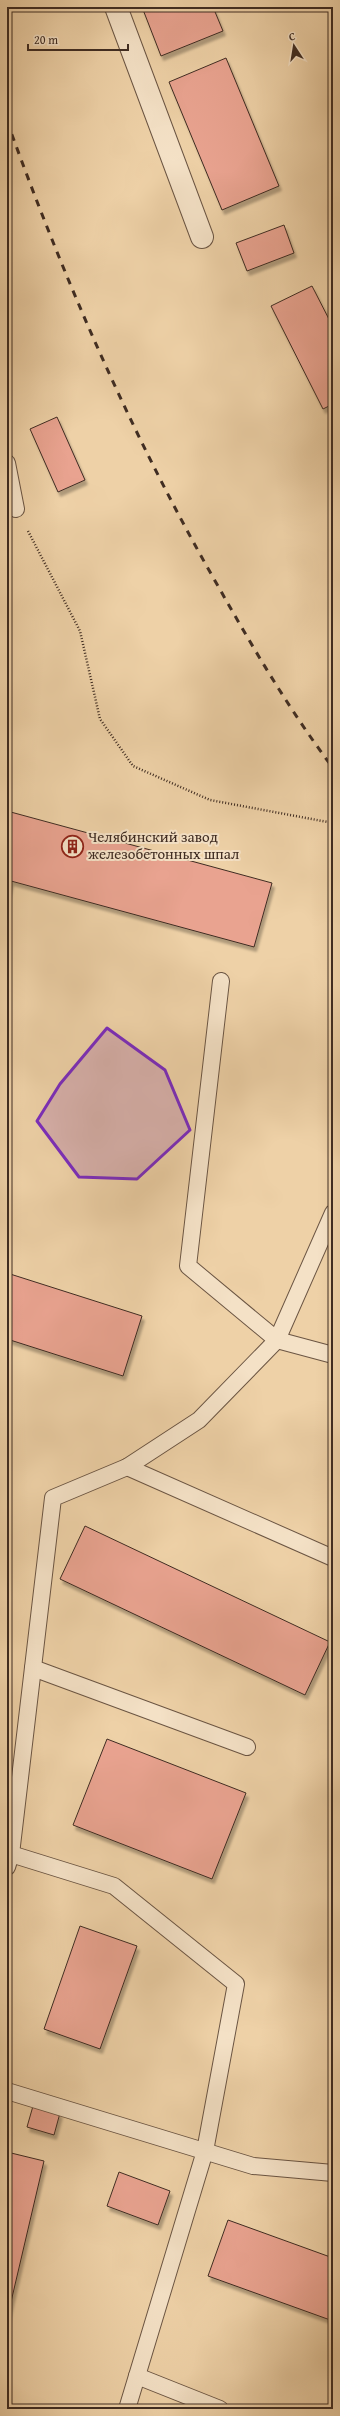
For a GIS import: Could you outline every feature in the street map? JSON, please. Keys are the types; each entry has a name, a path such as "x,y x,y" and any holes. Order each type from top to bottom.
{"street":[{"path":"116,7 202,237"}],"lane":[{"path":"7,464 16,509"},
{"path":"221,981 188,1266 277,1340 333,1355"},
{"path":"127,2409 205,2151 236,1984 114,1886 9,1861 53,1498 127,1468 199,1420 277,1340 333,1213"},
{"path":"127,1468 333,1558"},
{"path":"33,1668 247,1747"},
{"path":"7,2091 253,2166 333,2173"},
{"path":"137,2376 220,2409"}],"path":[{"path":"16,509 80,631 100,718 133,766 210,800 333,823"}],"highlighted area":[{"path":"107,1028 165,1070 190,1130 137,1179 79,1177 37,1121 60,1084"}],"building":[{"path":"142,7 213,7 223,31 161,56"},
{"path":"226,58 279,186 222,210 169,82"},
{"path":"284,225 294,253 247,271 236,243"},
{"path":"312,286 333,327 333,404 323,409 271,306"},
{"path":"57,417 85,480 58,492 30,429"},
{"name":"Челябинский завод железобетонных шпал","path":"7,811 272,883 254,947 11,881 7,897"},
{"path":"7,1273 142,1316 123,1376 7,1339"},
{"path":"85,1526 330,1642 305,1695 60,1579"},
{"path":"107,1739 246,1793 212,1879 73,1825"},
{"path":"80,1926 137,1946 100,2049 44,2029"},
{"path":"33,2106 60,2113 54,2135 27,2127"},
{"path":"7,2152 44,2161 7,2319"},
{"path":"119,2172 170,2191 158,2225 107,2206"},
{"path":"228,2220 333,2258 333,2321 208,2276"}],"railway":[{"path":"7,121 52,241 77,300 102,358 157,474 258,656 287,702 333,768"}],"place":[{"name":"Челябинский завод железобетонных шпал","path":"72,846"}]}
